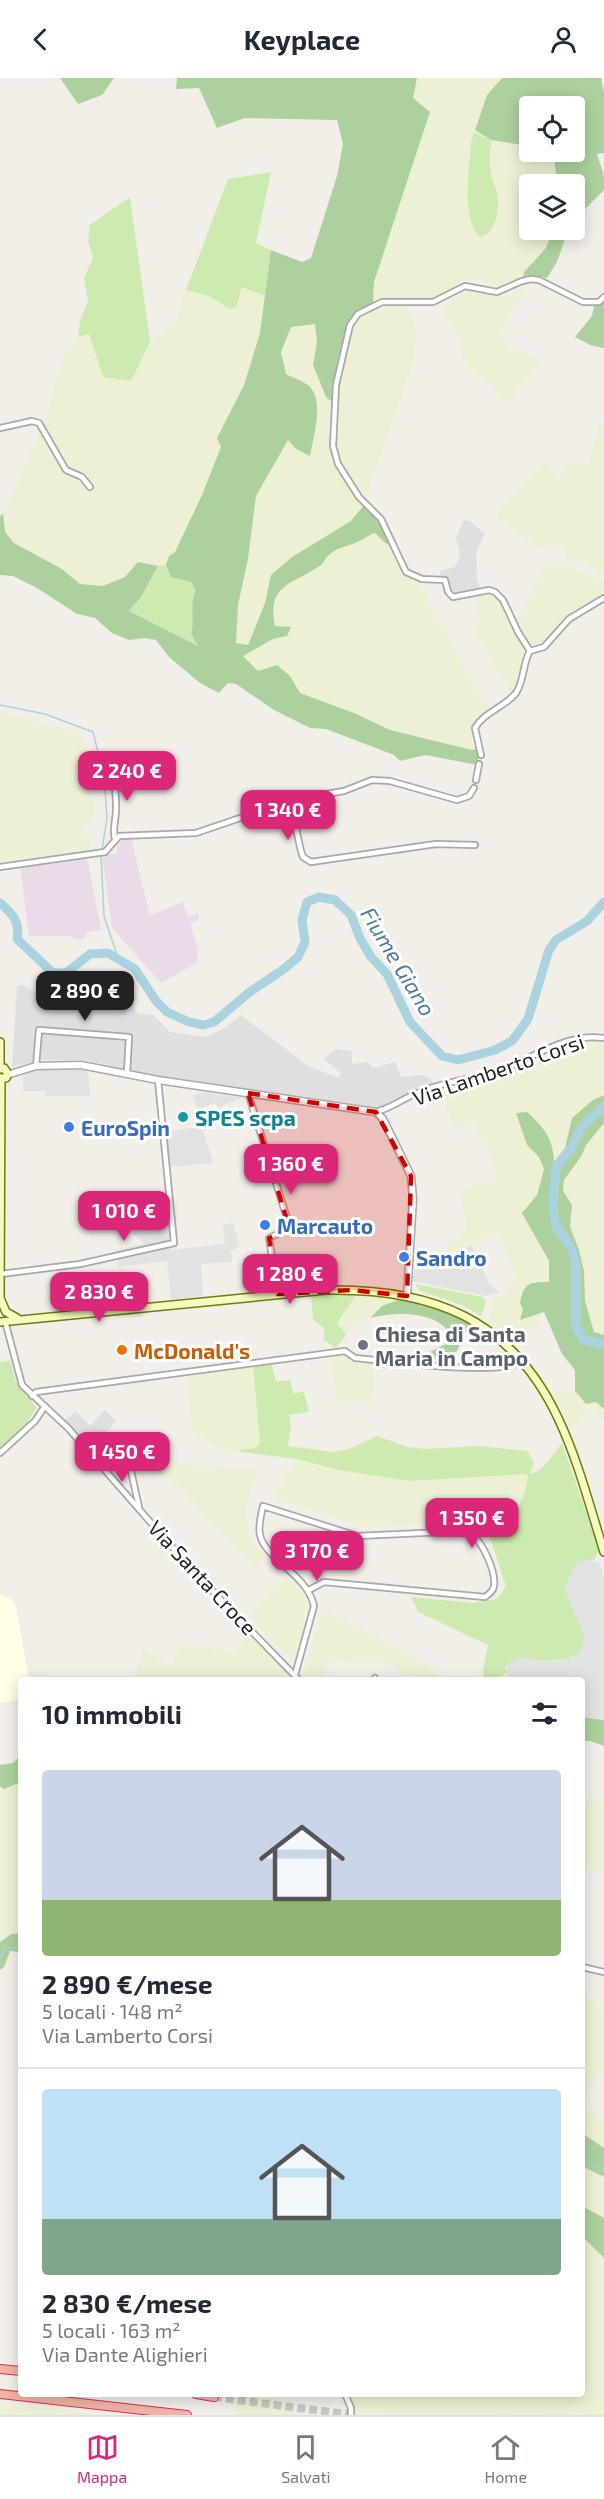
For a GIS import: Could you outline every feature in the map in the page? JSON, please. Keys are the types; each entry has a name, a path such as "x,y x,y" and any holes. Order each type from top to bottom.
{"highway":[{"path":"0,2370 18,2371"},
{"path":"0,2394 18,2396"},
{"path":"27,2397 187,2415"}],"main road":[{"path":"0,1042 3,1071 0,1298 3,1317 19,1319 278,1294 352,1290 407,1296 456,1311 480,1323 499,1337 541,1385 558,1418 604,1552"}],"street":[{"path":"481,755 476,728 479,721 510,700 518,691 530,651 503,600 495,592 481,591 453,597 448,592 445,580 422,579 406,573 381,519 359,497 342,472 333,446 336,385 350,325 358,314 382,302 395,300 433,302 465,286 497,292 531,279 583,302 599,302 604,297"},
{"path":"0,428 32,421 39,423 52,450 66,470 82,477 90,488"},
{"path":"530,651 544,647 568,619 604,598"},
{"path":"476,780 479,764"},
{"path":"115,839 113,834 116,808 113,781 117,765"},
{"path":"0,867 105,852 115,839 120,837 140,834 196,833 297,799 344,791 372,780 390,781 458,800 469,796 474,788"},
{"path":"286,804 292,811 303,857 311,862 436,844 475,845"},
{"path":"36,1066 39,1030 129,1037 127,1073"},
{"name":"Via Lamberto Corsi","path":"3,1071 18,1071 36,1066 81,1065 158,1080 376,1112 394,1107 421,1091 499,1071 564,1043 586,1038 604,1038"},
{"path":"0,1274 80,1264 174,1243 158,1080"},
{"path":"248,1093 290,1228 269,1238 278,1294"},
{"name":"Via Lamberto Corsi","path":"383,1119 394,1107"},
{"path":"376,1112 383,1119 411,1176 413,1199 407,1296"},
{"name":"Via Santa Croce","path":"3,1317 20,1378 32,1396 68,1428 194,1572 296,1677"},
{"path":"32,1396 44,1391 345,1351 356,1358 434,1366 507,1367 522,1362"},
{"path":"0,1454 35,1421 45,1406"},
{"path":"134,1457 130,1471 140,1509"},
{"path":"297,1677 297,1667 314,1606 309,1590 262,1540 260,1527 263,1506 357,1536 466,1531 477,1537 483,1545 494,1584 492,1591 484,1597 324,1582 309,1590"},
{"path":"289,1669 297,1667"},
{"path":"585,1968 604,1972"},
{"path":"346,2397 351,2415"}],"highlighted area":[{"path":"248,1093 376,1112 411,1176 407,1296 352,1290 278,1294 269,1238 290,1230"}],"shaded area":[{"path":"417,78 502,78 487,95 472,136 496,184 490,166 491,140 519,144 519,162 555,162 556,174 519,174 519,240 549,240 546,248 524,272 523,277 502,287 463,279 458,286 439,299 427,301 393,299 373,303 374,282"},
{"path":"527,281 531,282 500,332 507,345 541,361 511,398 504,400 498,397 491,385 470,368 463,356 456,331 442,313 465,289 473,289 498,298 519,289"},
{"path":"242,287 265,296 260,333 222,447 175,552 169,556 166,565 158,566 138,562 125,577 103,586 80,584 62,568 14,543 5,532 3,513 44,424 66,347 78,337 89,334 103,377 130,381 150,341 176,320 186,290 209,296 230,309 236,308"},
{"path":"394,302 405,304 413,319 417,339 413,360 366,497 341,467 334,447 340,381 346,348 358,317 382,305"},
{"path":"315,323 317,342 313,365 334,403 331,448 336,465 345,482 364,505 351,521 272,575 265,603 247,645 236,643 238,605 248,559 256,496 288,440 296,449 310,455 311,388 286,374 281,352 291,326"},
{"path":"604,414 604,575 581,562 564,560 567,553 561,546 538,547 496,517 507,500 543,462 548,462 555,474 560,475 568,464 590,465 594,442"},
{"path":"464,520 470,521 485,534 476,552 477,578 480,588 457,595 453,594 448,581 441,577 440,571 455,567 460,556 456,537"},
{"path":"375,533 385,543 393,546 408,577 415,579 489,710 472,727 480,747 472,750 390,730 354,713 300,693 290,676 258,671 243,656 273,639 287,636 291,628 275,626 273,619 273,607 284,585 339,546 359,541"},
{"path":"547,564 574,569 604,581 604,595 566,617 545,642 537,646 531,645 516,624"},
{"path":"489,591 497,594 525,650 521,675 511,694 472,625 481,607 474,597"},
{"path":"0,712 73,731 83,738 87,747 87,775 96,806 94,816 85,825 84,832 89,840 90,851 0,864"},
{"path":"131,838 150,915 183,902 188,917 198,913 199,920 190,923 198,951 197,963 161,983 112,928 102,855 117,854 116,843 119,839"},
{"path":"87,857 101,930 88,932 84,938 78,940 70,936 29,936 20,867"},
{"path":"89,978 104,983 102,989 105,994 113,986 122,987 129,1003 139,1014 153,1015 170,1032 206,1037 225,1028 241,1015 308,1066 339,1078 341,1073 324,1059 335,1049 352,1051 352,1064 367,1062 374,1068 395,1062 401,1077 422,1075 430,1078 433,1083 420,1087 380,1108 163,1077 85,1060 42,1060 12,1067 17,986 23,985 38,993 68,997"},
{"path":"604,1041 604,1095 593,1100 572,1118 565,1148 553,1163 552,1141 525,1134 527,1145 539,1157 544,1169 534,1200 539,1247 549,1261 549,1283 532,1282 521,1297 520,1303 523,1309 520,1320 538,1314 540,1325 517,1345 488,1320 493,1302 512,1285 516,1277 496,1233 450,1253 446,1244 463,1235 466,1225 459,1192 498,1176 475,1124 454,1129 445,1101 419,1109 413,1100 441,1088 513,1067 581,1042"},
{"path":"46,1068 88,1070 90,1096 45,1096 45,1091 23,1091 23,1074"},
{"path":"202,1092 243,1098 218,1107 216,1103 203,1107 204,1112 199,1113 193,1095"},
{"path":"604,1123 604,1335 594,1332 589,1318 585,1301 584,1271 570,1227 572,1218 563,1191 564,1180 582,1155 586,1145"},
{"path":"202,1127 213,1163 169,1167 165,1131"},
{"path":"165,1203 171,1250 225,1244 223,1225 233,1223 240,1247 231,1250 232,1262 201,1264 203,1296 171,1299 167,1261 118,1267 116,1250 143,1244 143,1242 134,1235 133,1231 139,1230 137,1214 109,1217 108,1210"},
{"path":"472,1245 489,1284 500,1292 487,1296 412,1281 414,1270 456,1269 455,1253"},
{"path":"356,1295 401,1299 382,1306 370,1318 356,1322 346,1335 337,1323"},
{"path":"342,1355 355,1361 374,1363 375,1397 338,1404 330,1356"},
{"path":"253,1365 260,1443 255,1448 235,1451 218,1448 193,1432 187,1374"},
{"path":"575,1391 586,1404 581,1420 571,1428 553,1393"},
{"path":"596,1402 604,1409 604,1422 586,1404"},
{"path":"105,1410 116,1421 104,1434 113,1445 99,1459 65,1421 76,1411 90,1426"},
{"path":"146,1457 166,1459 172,1464 259,1469 250,1488 246,1511 251,1539 266,1556 254,1568 180,1487 139,1460"},
{"path":"297,1459 339,1470 408,1481 529,1474 525,1495 509,1522 490,1538 469,1522 364,1527 273,1498"},
{"path":"586,1559 599,1563 604,1577 604,1720 585,1717 585,1677 507,1677 506,1672 508,1663 520,1657 554,1662 573,1658 579,1653 584,1645 584,1635 565,1591 575,1565"},
{"path":"289,1577 306,1596 309,1606 296,1653 286,1659 247,1613"},
{"path":"0,1595 10,1598 16,1606 28,1677 18,1677 18,1700 0,1703"},
{"path":"328,1612 406,1652 427,1665 440,1677 410,1677 387,1663 342,1661 329,1656 324,1677 305,1677 304,1671 320,1615"},
{"path":"250,1633 287,1677 135,1677 144,1649 171,1666 179,1647 210,1647 215,1651 218,1648 233,1653"},
{"path":"18,1783 18,1933 11,1934 0,1942 0,1790"},
{"path":"595,1799 604,1803 604,1875 585,1866 585,1806 589,1800"},
{"path":"585,1993 604,2015 604,2072 600,2071 586,2100 595,2116 604,2120 604,2148 585,2135"},
{"path":"585,2168 604,2177 604,2218 585,2208"},
{"path":"585,2239 604,2258 604,2415 353,2414 350,2397 585,2397"},
{"path":"235,2397 274,2397 303,2415 236,2415"},
{"path":"0,2405 55,2408 94,2415 0,2415"}],"green space":[{"path":"60,78 114,78 102,95 78,104"},
{"path":"177,78 417,78 413,98 430,112 374,282 373,303 353,317 343,337 334,403 326,397 313,365 317,342 315,324 291,327 281,352 286,374 309,386 315,395 317,412 315,431 310,456 296,449 288,440 256,496 248,559 238,605 236,643 248,645 265,603 271,575 292,557 351,521 364,505 378,518 393,546 385,543 375,533 336,550 321,565 293,581 279,593 273,612 275,626 291,627 287,636 273,639 243,656 258,671 277,665 290,676 300,693 354,713 390,730 472,750 480,747 477,765 426,755 400,761 394,755 326,729 310,728 274,710 236,684 228,683 219,693 200,683 169,657 156,640 145,638 129,640 112,633 95,618 77,614 37,588 13,576 0,575 0,517 3,513 5,532 14,543 62,569 80,584 103,586 125,577 138,562 158,566 141,597 129,611 198,646 191,634 193,601 196,591 191,582 171,577 166,565 169,556 175,552 202,495 221,447 217,438 244,385 260,333 271,250 302,262 311,258 337,176 343,144 337,120 245,118 217,128 199,88 176,89"},
{"path":"502,78 601,78 604,93 604,153 597,154 604,176 604,190 585,209 585,174 556,174 555,162 585,162 585,96 519,96 519,144 491,140 475,130 487,95"},
{"path":"474,132 491,140 490,165 498,197 493,227 480,237 474,228 468,205 471,142"},
{"path":"271,172 256,243 271,250 265,296 242,287 236,308 230,309 209,296 186,290 228,179"},
{"path":"130,197 150,341 131,381 103,377 89,334 78,337 80,320 88,302 84,278 93,258 88,241 90,225"},
{"path":"549,240 565,240 557,262 547,278 533,275 523,277 524,272 546,248"},
{"path":"604,301 603,348 590,345 575,337 592,316 594,306"},
{"path":"166,565 171,577 191,582 196,591 191,635 200,647 129,611 141,597 158,566"},
{"path":"604,1095 604,1123 586,1145 582,1155 564,1180 563,1191 572,1205 570,1227 584,1271 585,1301 594,1332 604,1335 604,1409 596,1402 586,1404 575,1391 575,1370 562,1354 544,1312 520,1320 523,1309 520,1303 526,1287 537,1282 549,1282 549,1261 522,1213 537,1195 544,1169 539,1157 527,1145 516,1113 527,1112 543,1129 552,1146 554,1162 565,1148 572,1118 593,1100"},
{"path":"415,1284 483,1297 486,1302 481,1316 462,1305 420,1291"},
{"path":"356,1295 337,1323 346,1335 336,1348 324,1340 324,1328 313,1320 311,1296"},
{"path":"401,1299 437,1308 470,1323 457,1351 447,1357 432,1361 417,1358 452,1341 448,1331 440,1323 430,1318 392,1314 370,1318 382,1306"},
{"path":"10,1361 16,1382 37,1408 26,1424 0,1447 0,1362"},
{"path":"272,1364 276,1382 290,1380 293,1393 304,1392 309,1412 289,1415 291,1426 288,1446 333,1452 349,1449 377,1436 408,1447 425,1449 479,1446 528,1451 534,1463 529,1474 544,1466 562,1443 599,1549 594,1560 583,1561 576,1567 565,1591 583,1628 582,1649 572,1657 565,1659 506,1666 506,1672 502,1677 484,1677 488,1645 418,1612 411,1597 473,1603 497,1599 506,1586 490,1538 516,1511 524,1494 528,1474 408,1481 339,1470 297,1459 235,1451 255,1448 260,1443 253,1365"},
{"path":"585,1717 604,1720 604,1746 585,1741"},
{"path":"18,1758 18,1783 4,1789 0,1786 0,1765 13,1763"},
{"path":"18,1933 18,1952 10,1951 4,1967 0,1970 0,1942 11,1934"},
{"path":"585,2135 604,2148 604,2177 585,2168"},
{"path":"585,2208 604,2218 604,2258 585,2239"}],"waterway":[{"path":"0,705 45,714 93,732 99,756 98,776 105,791 107,818 102,850"},
{"path":"101,855 104,916 118,958"},
{"name":"Fiume Giano","path":"0,903 14,919 17,939 53,973 66,973 90,954 108,953 135,969 156,1001 167,1012 189,1022 203,1025 214,1022 251,991 298,957 305,942 302,920 307,902 319,897 335,900 351,915 360,938 371,957 387,974 410,1022 442,1056 458,1060 495,1050 512,1041 528,1019 549,950 556,940 587,921 604,902"},
{"name":"Fiume Giano","path":"604,1106 582,1127 571,1149 556,1167 553,1201 555,1224 572,1250 576,1263 576,1326 583,1340 604,1344"},
{"path":"0,1957 6,1949 18,1947"},
{"path":"585,2160 604,2169"}],"tunnel":[{"path":"214,2397 354,2415"}],"place":[{"name":"SPES scpa","path":"183,1117"},
{"name":"EuroSpin","path":"69,1127"},
{"name":"Marcauto","path":"265,1225"},
{"name":"Sandro","path":"404,1257"},
{"name":"Chiesa di Santa Maria in Campo","path":"363,1345"},
{"name":"McDonald's","path":"122,1350"}]}
